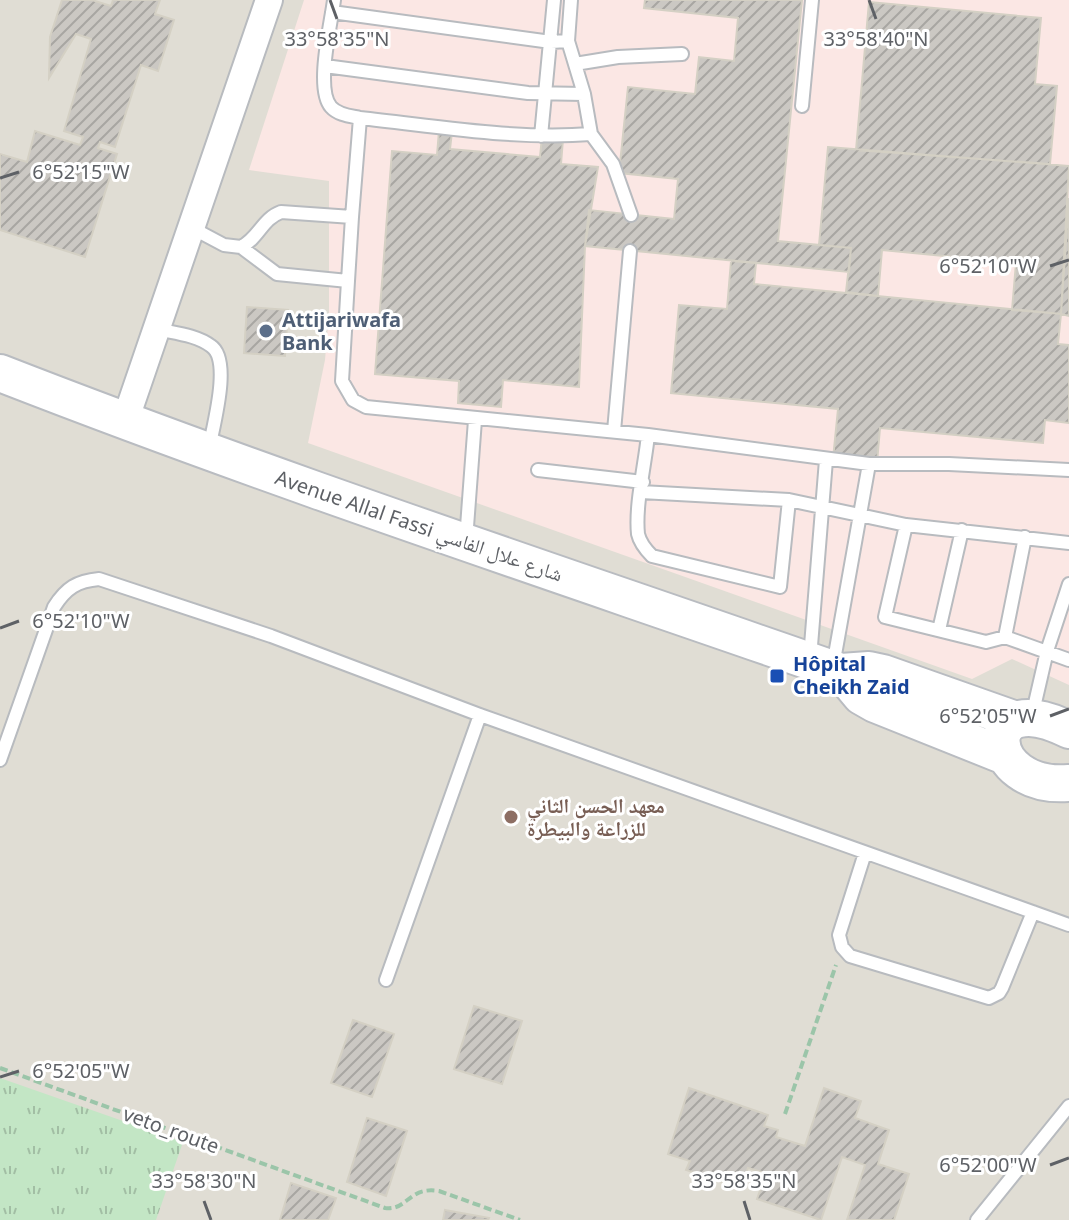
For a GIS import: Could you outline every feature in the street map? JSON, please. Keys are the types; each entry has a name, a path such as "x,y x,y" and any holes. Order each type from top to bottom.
{"street":[{"path":"125,421 269,0"},
{"name":"Avenue Allal Fassi شارع علال الفاسي","path":"0,373 466,543 828,667"},
{"path":"828,667 883,673 1023,720 1046,721 1069,730"},
{"path":"828,667 875,704 1005,756 1029,776 1044,782 1069,783"},
{"path":"1005,756 1001,749 1002,731 1023,720"}],"lane":[{"path":"541,136 554,0"},
{"path":"571,0 568,41 584,94 591,134 613,164 631,215"},
{"path":"802,106 812,0"},
{"path":"568,41 551,42 333,6 324,91 330,107 343,115 360,118 541,136 591,134"},
{"path":"575,64 618,57 682,54"},
{"path":"325,66 544,94 584,94"},
{"path":"360,118 342,381 353,400 366,407 475,420 614,431 869,464 1069,470"},
{"path":"241,247 250,243 271,216 281,212 352,217"},
{"path":"192,228 224,245 241,247 277,274 348,281"},
{"path":"614,431 630,251"},
{"path":"157,329 204,342 214,347 220,356 220,379 208,451"},
{"path":"466,543 475,420"},
{"path":"648,435 638,536 652,556 780,587 789,500"},
{"path":"826,460 822,506 828,667"},
{"path":"828,667 869,464"},
{"path":"538,470 642,487 789,500 906,525 1069,543"},
{"path":"906,525 885,617 986,642 1005,637 1069,660"},
{"path":"939,630 962,530"},
{"path":"1005,637 1025,537"},
{"path":"0,760 54,607 72,586 99,579 271,636 480,715 1069,925"},
{"path":"1023,720 1069,584"},
{"path":"386,980 480,715"},
{"path":"865,853 839,935 842,947 850,956 989,998 1002,988 1033,912"},
{"path":"977,1220 1069,1106"}],"path":[{"path":"785,1114 842,947"},
{"name":"veto_route","path":"0,1068 385,1208 394,1209 403,1205 410,1196 427,1189 520,1220"}],"shaded area":[{"path":"0,0 1069,0 1069,1220 0,1220"},
{"path":"304,0 1069,0 1069,685 1012,659 972,679 308,443 325,360 329,313 329,181 249,170"}],"green space":[{"path":"0,1078 183,1142 156,1220 0,1220"}],"building":[{"path":"62,0 92,0 111,6 113,0 160,0 155,14 174,20 158,71 141,65 115,147 100,142 98,148 117,154 85,257 0,230 0,154 27,162 35,131 80,145 83,137 64,131 91,39 76,34 49,78 50,37"},
{"path":"645,0 802,0 778,241 851,248 849,272 585,246 589,210 674,219 678,179 619,173 628,87 695,94 699,57 734,61 738,18 644,8"},
{"path":"869,2 1041,18 1035,84 1057,86 1050,164 856,150"},
{"path":"439,131 452,132 450,149 540,157 542,137 563,139 561,164 598,167 585,246 579,387 503,380 501,407 458,403 459,381 375,374 392,151 437,155"},
{"path":"828,147 1069,166 1061,314 1012,310 1016,263 882,250 878,296 846,292 851,248 819,245"},
{"path":"1069,198 1069,316 1061,314"},
{"path":"731,261 756,263 754,284 1061,314 1058,344 1069,345 1069,423 1045,420 1043,443 880,428 877,463 833,459 838,409 671,393 679,305 727,309"},
{"name":"Attijariwafa Bank","path":"247,307 288,310 285,356 244,353"},
{"path":"474,1006 522,1021 502,1084 454,1069"},
{"path":"353,1020 394,1034 372,1097 331,1083"},
{"path":"689,1088 768,1115 764,1126 778,1130 776,1137 805,1146 824,1088 861,1101 855,1118 889,1130 878,1164 909,1174 894,1220 847,1220 865,1165 842,1157 821,1220 757,1199 766,1173 748,1168 741,1188 686,1170 690,1161 668,1154"},
{"path":"367,1118 407,1131 386,1196 347,1182"},
{"path":"291,1183 336,1198 328,1220 280,1220"},
{"path":"445,1210 489,1218 443,1220"}],"place":[{"name":"Attijariwafa Bank","path":"266,331"},
{"name":"Hôpital Cheikh Zaid","path":"777,676"},
{"name":"معهد الحسن الثاني للزراعة والبيطرة","path":"511,817"}]}
